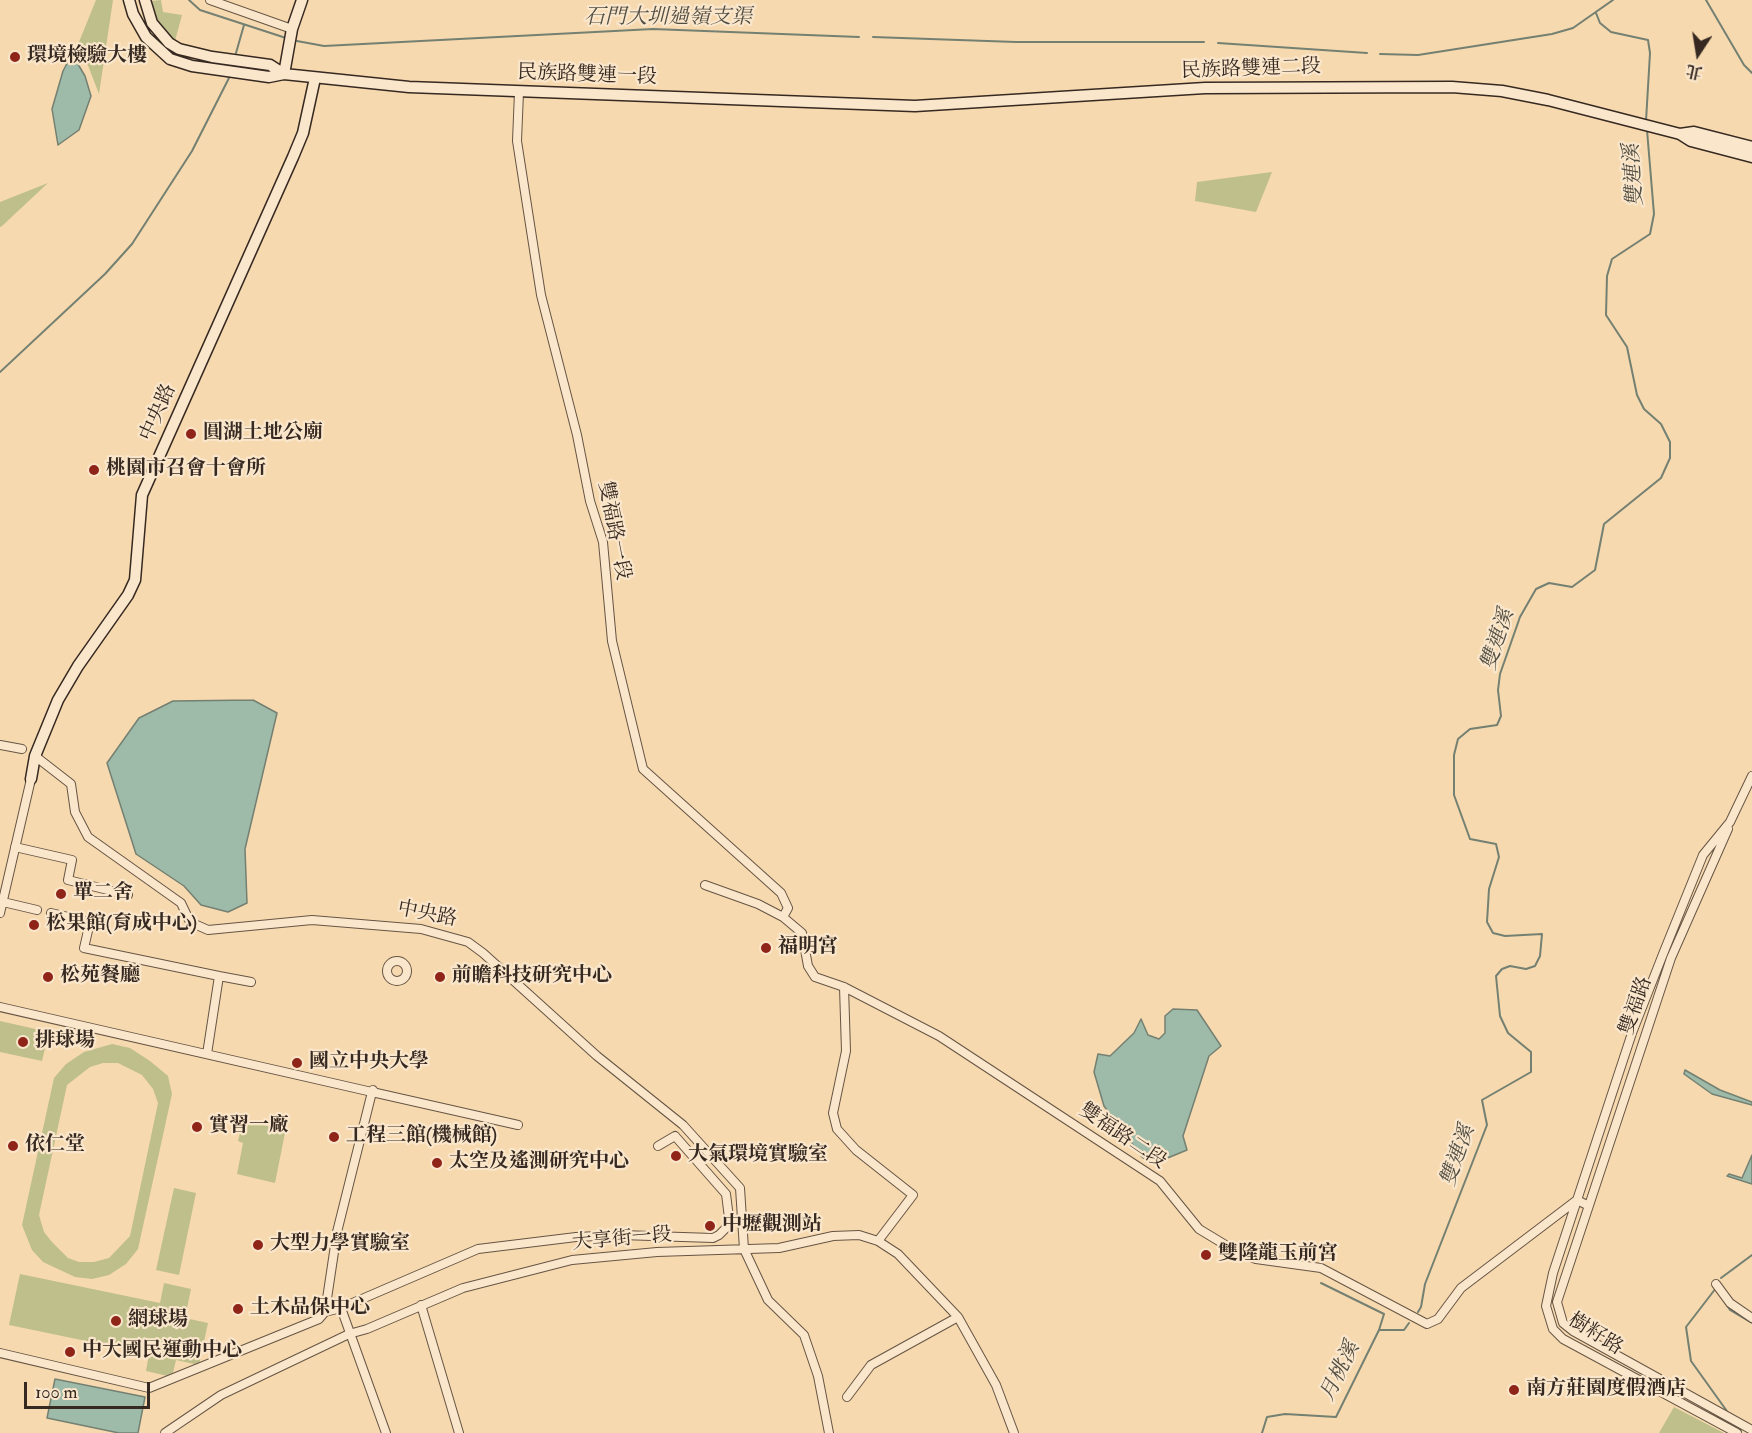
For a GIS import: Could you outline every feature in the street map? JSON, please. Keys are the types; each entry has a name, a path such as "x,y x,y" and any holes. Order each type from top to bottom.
{"main road":[{"path":"129,0 139,27 158,51 185,64 269,77 284,74"},
{"path":"145,0 152,23 169,43 179,49 212,57 270,65 284,74"},
{"path":"284,74 292,29 302,0"},
{"name":"民族路雙連一段","path":"284,74 408,87 857,104"},
{"name":"中央路","path":"31,779 34,756 58,700 78,666 128,595 135,580 142,495 293,157 305,124 315,78"},
{"name":"民族路雙連二段","path":"857,104 915,106 1206,88 1452,87 1502,91 1548,100 1680,134"},
{"path":"1680,134 1694,132 1752,147"},
{"path":"1680,134 1691,141 1752,157"}],"street":[{"path":"210,0 292,29"},
{"name":"雙福路一段","path":"519,92 517,141 541,295 577,435 590,501 603,542 612,641 643,769 781,893 788,908 783,917"},
{"path":"0,745 22,749"},
{"name":"中央路","path":"34,756 71,784 75,812 88,837 181,903 190,922 208,930 312,920 444,934 476,947 597,1056 683,1125 733,1180 740,1188 743,1206 744,1249"},
{"path":"1730,822 1752,776"},
{"path":"0,913 31,779"},
{"name":"樹籽路","path":"1730,822 1703,855 1632,1033 1547,1298 1547,1316 1553,1329 1563,1339 1737,1433"},
{"name":"雙福路","path":"1587,1205 1671,958 1730,822"},
{"path":"15,847 72,860 68,880 128,895"},
{"name":"雙福路二段","path":"705,885 759,904 783,917 802,933 808,966 815,977 844,987 939,1036 1160,1181 1199,1229 1237,1252 1256,1259 1321,1268 1427,1324 1438,1319 1461,1288 1577,1200"},
{"path":"3,902 37,909"},
{"path":"51,913 90,922 84,948 251,982"},
{"path":"207,1054 219,976"},
{"path":"844,987 846,1051 832,1113 837,1129 856,1150 914,1195 878,1241"},
{"path":"0,1007 373,1090 518,1125"},
{"path":"0,1353 149,1388 319,1319 325,1312 338,1232 373,1090"},
{"path":"325,1312 341,1308 478,1249 576,1237 621,1235 713,1238 719,1235 726,1228 730,1211 726,1194 675,1136 658,1146"},
{"path":"1577,1200 1587,1205"},
{"name":"樹籽路","path":"1587,1205 1559,1292 1557,1302 1563,1323 1573,1331 1752,1430"},
{"name":"大享街一段","path":"165,1433 221,1395 349,1334 367,1329 463,1288 572,1260 657,1252 779,1248 833,1236 859,1235 878,1241 898,1254 958,1317 996,1384 1014,1433"},
{"path":"744,1249 768,1300 804,1335 818,1376 829,1433"},
{"path":"1716,1284 1730,1303 1752,1318"},
{"path":"421,1305 459,1433"},
{"path":"341,1308 386,1433"},
{"path":"847,1397 863,1373 876,1361 958,1317"}],"green space":[{"path":"96,0 113,0 99,94 79,42"},
{"path":"161,0 163,12 182,15 175,41 158,25 151,1"},
{"path":"1272,172 1256,212 1195,201 1197,182"},
{"path":"48,183 2,226 0,227 0,202"},
{"name":"排球場","path":"0,1021 49,1032 42,1061 0,1052"},
{"path":"112,1044 130,1048 168,1076 172,1094 138,1249 126,1264 109,1275 92,1279 75,1277 43,1262 32,1250 22,1225 54,1078 66,1064 84,1052","holes":["103,1063 118,1063 142,1075 153,1089 158,1103 130,1236 109,1258 94,1262 79,1262 68,1258 52,1242 44,1232 39,1215 67,1085 90,1067"]},
{"path":"244,1116 246,1122 278,1128 278,1131 286,1128 275,1183 237,1174 243,1143 238,1141"},
{"path":"174,1188 196,1193 179,1275 156,1270"},
{"path":"20,1274 160,1303 164,1283 191,1289 185,1318 208,1323 199,1365 176,1360 172,1377 146,1371 149,1354 9,1325"},
{"path":"1674,1407 1724,1433 1659,1433"}],"shaded area":[{"path":"72,54 85,76 91,96 79,130 58,145 52,109 63,71"},
{"path":"253,700 277,713 245,849 247,903 228,912 201,905 184,886 136,854 107,763 139,718 173,701"},
{"path":"1173,1009 1197,1010 1221,1046 1209,1056 1183,1136 1187,1150 1153,1164 1142,1157 1104,1106 1094,1072 1098,1054 1110,1056 1134,1033 1141,1019 1148,1035 1159,1039 1165,1033 1165,1016"},
{"path":"1685,1070 1720,1090 1752,1102 1752,1105 1712,1094 1684,1074"},
{"path":"1752,1155 1752,1184 1727,1176 1729,1174 1742,1178"},
{"path":"55,1379 145,1397 138,1433 119,1433 47,1418"}],"waterway":[{"name":"石門大圳過嶺支渠","path":"189,0 200,10 286,38"},
{"name":"石門大圳過嶺支渠","path":"1380,54 1418,55 1552,34 1573,28 1613,0"},
{"name":"石門大圳過嶺支渠","path":"1706,0 1744,65 1752,73"},
{"name":"雙連溪","path":"1596,13 1600,23 1611,32 1648,40 1650,53 1646,121"},
{"path":"236,53 244,25"},
{"name":"石門大圳過嶺支渠","path":"297,41 324,46 653,29 859,37"},
{"name":"石門大圳過嶺支渠","path":"873,37 1016,42 1204,42"},
{"name":"石門大圳過嶺支渠","path":"1218,43 1367,53"},
{"path":"0,372 105,274 132,244 192,151 230,76"},
{"name":"雙連溪","path":"1418,1312 1425,1284 1487,1125 1482,1100 1531,1072 1531,1052 1508,1033 1500,1016 1496,976 1502,969 1510,966 1526,969 1535,966 1540,956 1542,934 1505,936 1493,933 1487,922 1489,889 1499,857 1496,844 1470,839 1454,795 1454,755 1458,739 1470,729 1497,725 1501,716 1498,690 1500,674 1520,617 1536,589 1549,583 1572,587 1595,570 1604,524 1661,478 1670,458 1670,442 1661,424 1644,409 1637,395 1627,347 1606,315 1607,276 1612,259 1650,234 1654,214 1647,130"},
{"path":"1721,1278 1752,1255"},
{"name":"月桃溪","path":"1262,1433 1267,1417 1285,1414 1336,1417 1379,1330 1384,1314 1321,1283"},
{"path":"1716,1288 1686,1327 1691,1361 1729,1414"},
{"path":"1724,1301 1730,1310 1752,1323"},
{"name":"雙連溪","path":"1379,1330 1404,1330 1409,1323"},
{"path":"1737,1426 1741,1431"}],"place":[{"name":"環境檢驗大樓","path":"15,57"},
{"name":"圓湖土地公廟","path":"191,434"},
{"name":"桃園市召會十會所","path":"94,470"},
{"name":"單二舍","path":"61,894"},
{"name":"松果館(育成中心)","path":"34,925"},
{"name":"福明宮","path":"766,948"},
{"name":"松苑餐廳","path":"48,977"},
{"name":"前瞻科技研究中心","path":"440,977"},
{"name":"排球場","path":"23,1042"},
{"name":"國立中央大學","path":"297,1063"},
{"name":"實習一廠","path":"197,1127"},
{"name":"工程三館(機械館)","path":"334,1137"},
{"name":"依仁堂","path":"13,1146"},
{"name":"大氣環境實驗室","path":"676,1156"},
{"name":"太空及遙測研究中心","path":"437,1163"},
{"name":"中壢觀測站","path":"710,1226"},
{"name":"大型力學實驗室","path":"258,1245"},
{"name":"雙隆龍玉前宮","path":"1206,1255"},
{"name":"土木品保中心","path":"238,1309"},
{"name":"網球場","path":"116,1321"},
{"name":"中大國民運動中心","path":"70,1352"},
{"name":"南方莊園度假酒店","path":"1514,1390"}]}
